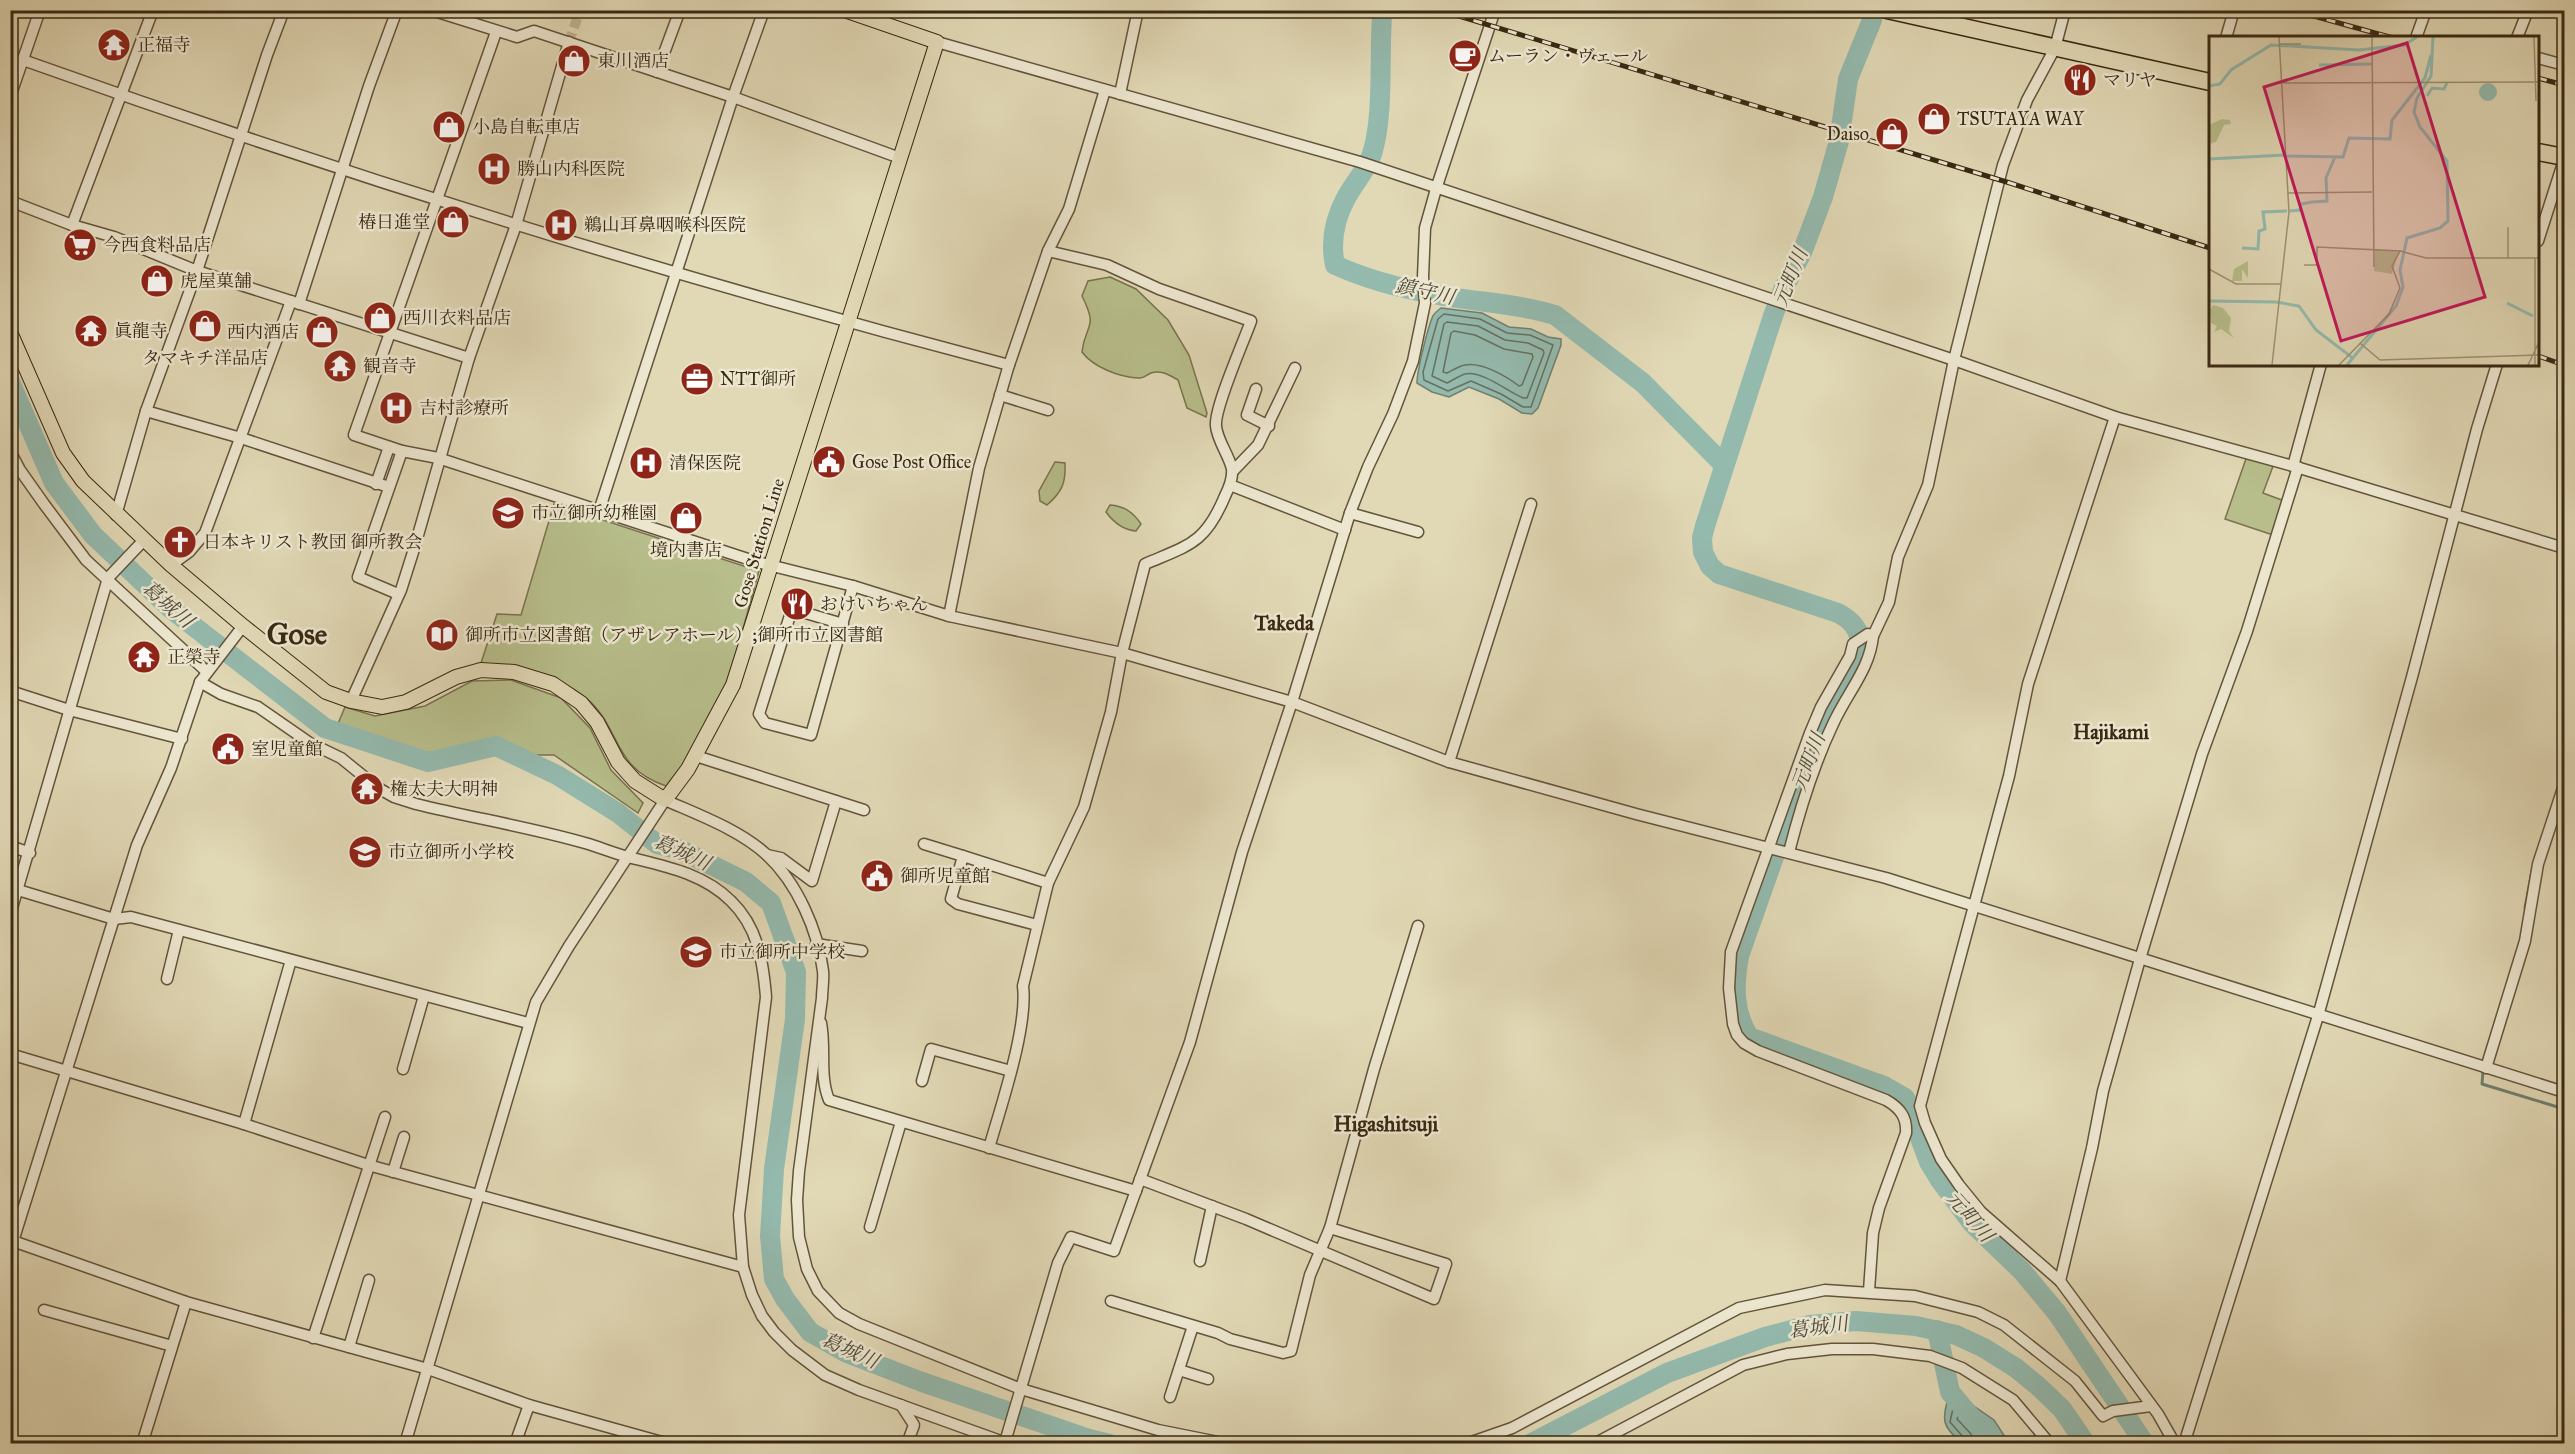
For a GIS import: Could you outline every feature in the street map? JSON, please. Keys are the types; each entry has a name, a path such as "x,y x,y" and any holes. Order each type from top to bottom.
{"highway":[{"path":"1887,10 2209,82"},
{"path":"2539,152 2565,159"}],"main road":[{"path":"844,10 937,42"},
{"name":"Gose Station Line","path":"661,806 696,756 733,685 846,322 937,42"},
{"path":"10,332 63,453 83,481 141,543 171,565 240,630 326,692 351,701 382,707 406,702 456,677 481,670 514,672 553,684 581,703 597,722 618,762 661,806"}],"street":[{"path":"10,97 40,10"},
{"path":"72,225 153,10"},
{"path":"116,515 146,411 197,271 240,136 284,10"},
{"path":"171,565 189,552 205,533 295,303 397,10"},
{"path":"431,10 517,38 534,31 569,42 733,97 900,158"},
{"path":"657,72 680,10"},
{"path":"599,511 733,97 764,10"},
{"path":"1120,94 1138,10"},
{"path":"201,682 221,694 258,707 310,743 341,758 378,788 394,797 437,809 630,852 685,872 710,885 731,901 756,937 764,964 766,997 764,1026 739,1215 743,1267 762,1316 792,1350 825,1375 901,1405 1007,1441 1058,1263 1071,1238 1114,1251 1190,1042 1242,852 1292,702 1350,513 1368,467 1394,414 1413,361 1425,303 1423,277 1425,228 1495,10"},
{"path":"1789,852 1810,782 1833,724 1865,668 1872,651 1871,635 1889,602 1898,556 1928,485 1953,360 2003,165 2027,100 2055,48 2065,10"},
{"path":"2417,36 2426,10"},
{"path":"2518,36 2528,10"},
{"path":"2227,36 2233,11"},
{"path":"496,32 354,435 402,451 438,458 757,562 854,586 949,616 1122,653 1292,702 1449,762 1886,878 2565,1092"},
{"path":"351,701 398,594 414,549 438,458 469,358 516,225 569,42"},
{"path":"937,42 1360,162 1953,360 2115,417 2295,466 2565,548"},
{"path":"2539,58 2565,65"},
{"path":"23,60 240,136 516,225 846,322 1009,364"},
{"path":"949,616 979,468 1009,364 1048,251 1069,209 1105,90"},
{"path":"2539,238 2565,159"},
{"path":"10,201 72,225 114,237 197,271 469,358"},
{"path":"1048,251 1107,265 1159,289 1251,321 1220,405 1216,426 1233,471"},
{"path":"2060,1281 2092,1148 2103,1091 2140,959 2202,754 2247,631 2295,466 2320,366"},
{"path":"2184,1443 2318,1016 2477,429 2497,366"},
{"path":"989,1148 1011,1071 1025,1000 1023,986 1048,883 1084,807 1111,712 1122,653 1145,564 1192,544 1216,518 1230,485 1233,471 1258,445 1295,369"},
{"path":"1256,389 1247,415 1269,426"},
{"path":"1000,395 1048,410"},
{"path":"146,411 241,438 389,487"},
{"path":"2115,417 2028,684 2009,776 1976,907 1921,1097 1924,1123 1941,1159 1981,1212 2060,1281 2151,1406 2175,1443"},
{"path":"376,484 389,447"},
{"path":"10,451 20,470 86,560 109,577 209,670"},
{"path":"398,594 358,577 402,451"},
{"path":"1230,485 1345,530"},
{"path":"1449,762 1531,504"},
{"path":"1350,513 1418,532"},
{"path":"10,915 109,577 141,543"},
{"path":"843,624 792,609 759,714 765,723 811,735 854,586"},
{"path":"240,630 201,682 182,739 137,845 11,1244 186,1302 428,1369 529,1405 669,1443"},
{"path":"1869,1292 1873,1233 1879,1208 1908,1132 1903,1114 1896,1105 1758,1051 1744,1043 1737,1035 1730,1006 1731,952 1810,733 1821,707 1850,656 1853,644 1871,635"},
{"path":"10,691 69,710 182,739"},
{"path":"696,756 864,810"},
{"path":"2486,1068 2525,941 2538,864 2565,785"},
{"path":"767,855 781,858 812,881 836,801"},
{"path":"405,1443 536,1002 661,806 724,828 767,855 790,884 805,910 823,970 820,1016 797,1200 802,1252 818,1291 838,1313 859,1324 1021,1391 1158,1430 1228,1443"},
{"path":"924,844 1048,883"},
{"path":"10,846 30,853"},
{"path":"963,856 951,899 958,904 1037,925"},
{"path":"18,890 114,919 131,917 528,1023"},
{"path":"1111,1301 1218,1333 1230,1339 1283,1353 1292,1350 1310,1275 1322,1252 1330,1228 1374,1069 1418,927"},
{"path":"167,980 179,930"},
{"path":"816,944 862,951"},
{"path":"244,1124 291,960"},
{"path":"403,1069 424,996"},
{"path":"820,1016 824,1037 823,1085 829,1100 1136,1191"},
{"path":"922,1081 931,1050 1011,1071"},
{"path":"10,1054 244,1124 368,1165 743,1267"},
{"path":"313,1338 368,1165 373,1160 385,1117"},
{"path":"870,1227 901,1122"},
{"path":"1908,1132 1924,1123"},
{"path":"393,1172 404,1137"},
{"path":"1140,1179 1212,1206 1434,1299 1446,1264 1330,1228"},
{"path":"1200,1261 1212,1206"},
{"path":"349,1347 369,1280"},
{"path":"1466,1443 1512,1428 1627,1365 1739,1308 1825,1290 1915,1296 1978,1312 2004,1325 2074,1381 2103,1416 2151,1406"},
{"path":"142,1443 186,1302"},
{"path":"44,1310 172,1347"},
{"path":"1170,1397 1193,1326"},
{"path":"1594,1443 1743,1365 1786,1354 1832,1349 1863,1349 1930,1356 1962,1368 2013,1400 2050,1443"},
{"path":"1179,1370 1209,1379"},
{"path":"515,1443 529,1405"},
{"path":"901,1405 914,1425"},
{"path":"914,1425 942,1419"},
{"path":"907,1443 914,1425"}],"green space":[{"path":"1110,277 1136,289 1168,320 1189,355 1207,413 1206,417 1187,408 1178,380 1172,376 1159,372 1140,378 1123,376 1100,367 1082,352 1090,326 1090,315 1082,296 1088,281"},
{"path":"2248,453 2275,461 2263,493 2287,502 2276,536 2225,519"},
{"path":"1055,462 1065,463 1065,476 1060,491 1047,505 1040,501 1039,491"},
{"path":"554,504 759,571 728,683 684,763 666,786 635,769 597,709 573,689 536,674 481,663 497,614 521,615"},
{"path":"1110,505 1124,508 1135,516 1141,524 1136,531 1119,525 1112,519 1106,512"},
{"path":"511,680 561,698 590,728 611,770 643,803 638,813 554,755 531,755 487,741 461,755 396,753 337,726 345,707 375,716 425,706 472,681"}],"water":[{"path":"1441,308 1482,313 1509,327 1531,329 1548,337 1561,339 1561,345 1538,408 1532,414 1522,413 1499,399 1469,387 1449,397 1432,392 1417,383 1420,361 1430,324 1433,315"},
{"path":"1949,1395 1972,1405 1994,1420 2009,1443 1962,1443 1950,1432 1945,1422"}],"waterway":[{"name":"鎮守川","path":"1379,10 1382,16 1376,139 1372,154 1339,214 1333,239 1335,265 1371,279 1408,289 1555,315 1643,383 1723,464"},
{"name":"元町川","path":"1872,20 1848,79 1839,141 1823,197 1803,250 1773,316 1702,538 1703,552 1710,566 1719,574 1838,613 1851,623 1858,633 1860,645 1853,669 1827,712 1817,735 1739,956 1736,977 1737,1008 1749,1037 1884,1086 1905,1098 1929,1162 1940,1180 1972,1223 2022,1271 2057,1313 2145,1444"},
{"name":"葛城川","path":"10,382 54,483 93,535 170,608 325,728 428,762 496,746 557,775 618,813 657,844 681,850 746,882 771,903 796,972 795,1019 774,1169 770,1236 774,1279 785,1299 810,1332 847,1353 922,1382 1089,1439 1110,1444"},
{"path":"2560,784 2564,769"},
{"path":"2525,908 2532,871"},
{"path":"2483,1071 2482,1084 2564,1109"},
{"name":"葛城川","path":"1530,1444 1667,1373 1765,1337 1810,1325 1856,1321 1916,1326 1956,1335 1984,1348 2016,1368 2038,1386 2062,1409 2086,1444"},
{"path":"1937,1330 1950,1392 1994,1444"}],"tunnel":[{"path":"569,42 580,10"}],"railway":[{"path":"1439,10 2010,183 2209,248"},
{"path":"2292,10 2386,36"},
{"path":"2539,78 2564,85"},
{"path":"2539,356 2564,365"}],"place":[{"name":"正福寺","path":"114,45"},
{"name":"ムーラン・ヴェール","path":"1465,56"},
{"name":"東川酒店","path":"574,61"},
{"name":"マリヤ","path":"2080,80"},
{"name":"TSUTAYA WAY","path":"1934,119"},
{"name":"小島自転車店","path":"449,127"},
{"name":"Daiso","path":"1892,134"},
{"name":"勝山内科医院","path":"494,169"},
{"name":"椿日進堂","path":"453,222"},
{"name":"鵜山耳鼻咽喉科医院","path":"561,225"},
{"name":"今西食料品店","path":"80,245"},
{"name":"虎屋菓舗","path":"157,281"},
{"name":"西川衣料品店","path":"380,318"},
{"name":"タマキチ洋品店","path":"205,326"},
{"name":"眞龍寺","path":"91,331"},
{"name":"西内酒店","path":"322,332"},
{"name":"観音寺","path":"340,366"},
{"name":"NTT御所","path":"697,379"},
{"name":"吉村診療所","path":"396,408"},
{"name":"Gose Post Office","path":"829,462"},
{"name":"清保医院","path":"646,463"},
{"name":"市立御所幼稚園","path":"508,513"},
{"name":"境内書店","path":"686,518"},
{"name":"日本キリスト教団 御所教会","path":"180,542"},
{"name":"おけいちゃん","path":"797,604"},
{"name":"御所市立図書館（アザレアホール）;御所市立図書館","path":"442,635"},
{"name":"正榮寺","path":"144,657"},
{"name":"室児童館","path":"228,749"},
{"name":"権太夫大明神","path":"367,789"},
{"name":"市立御所小学校","path":"365,852"},
{"name":"御所児童館","path":"877,876"},
{"name":"市立御所中学校","path":"696,952"}],"district":[{"name":"Takeda","path":"1284,623"},
{"name":"Gose","path":"297,634"},
{"name":"Hajikami","path":"2111,732"},
{"name":"Higashitsuji","path":"1386,1124"}]}
